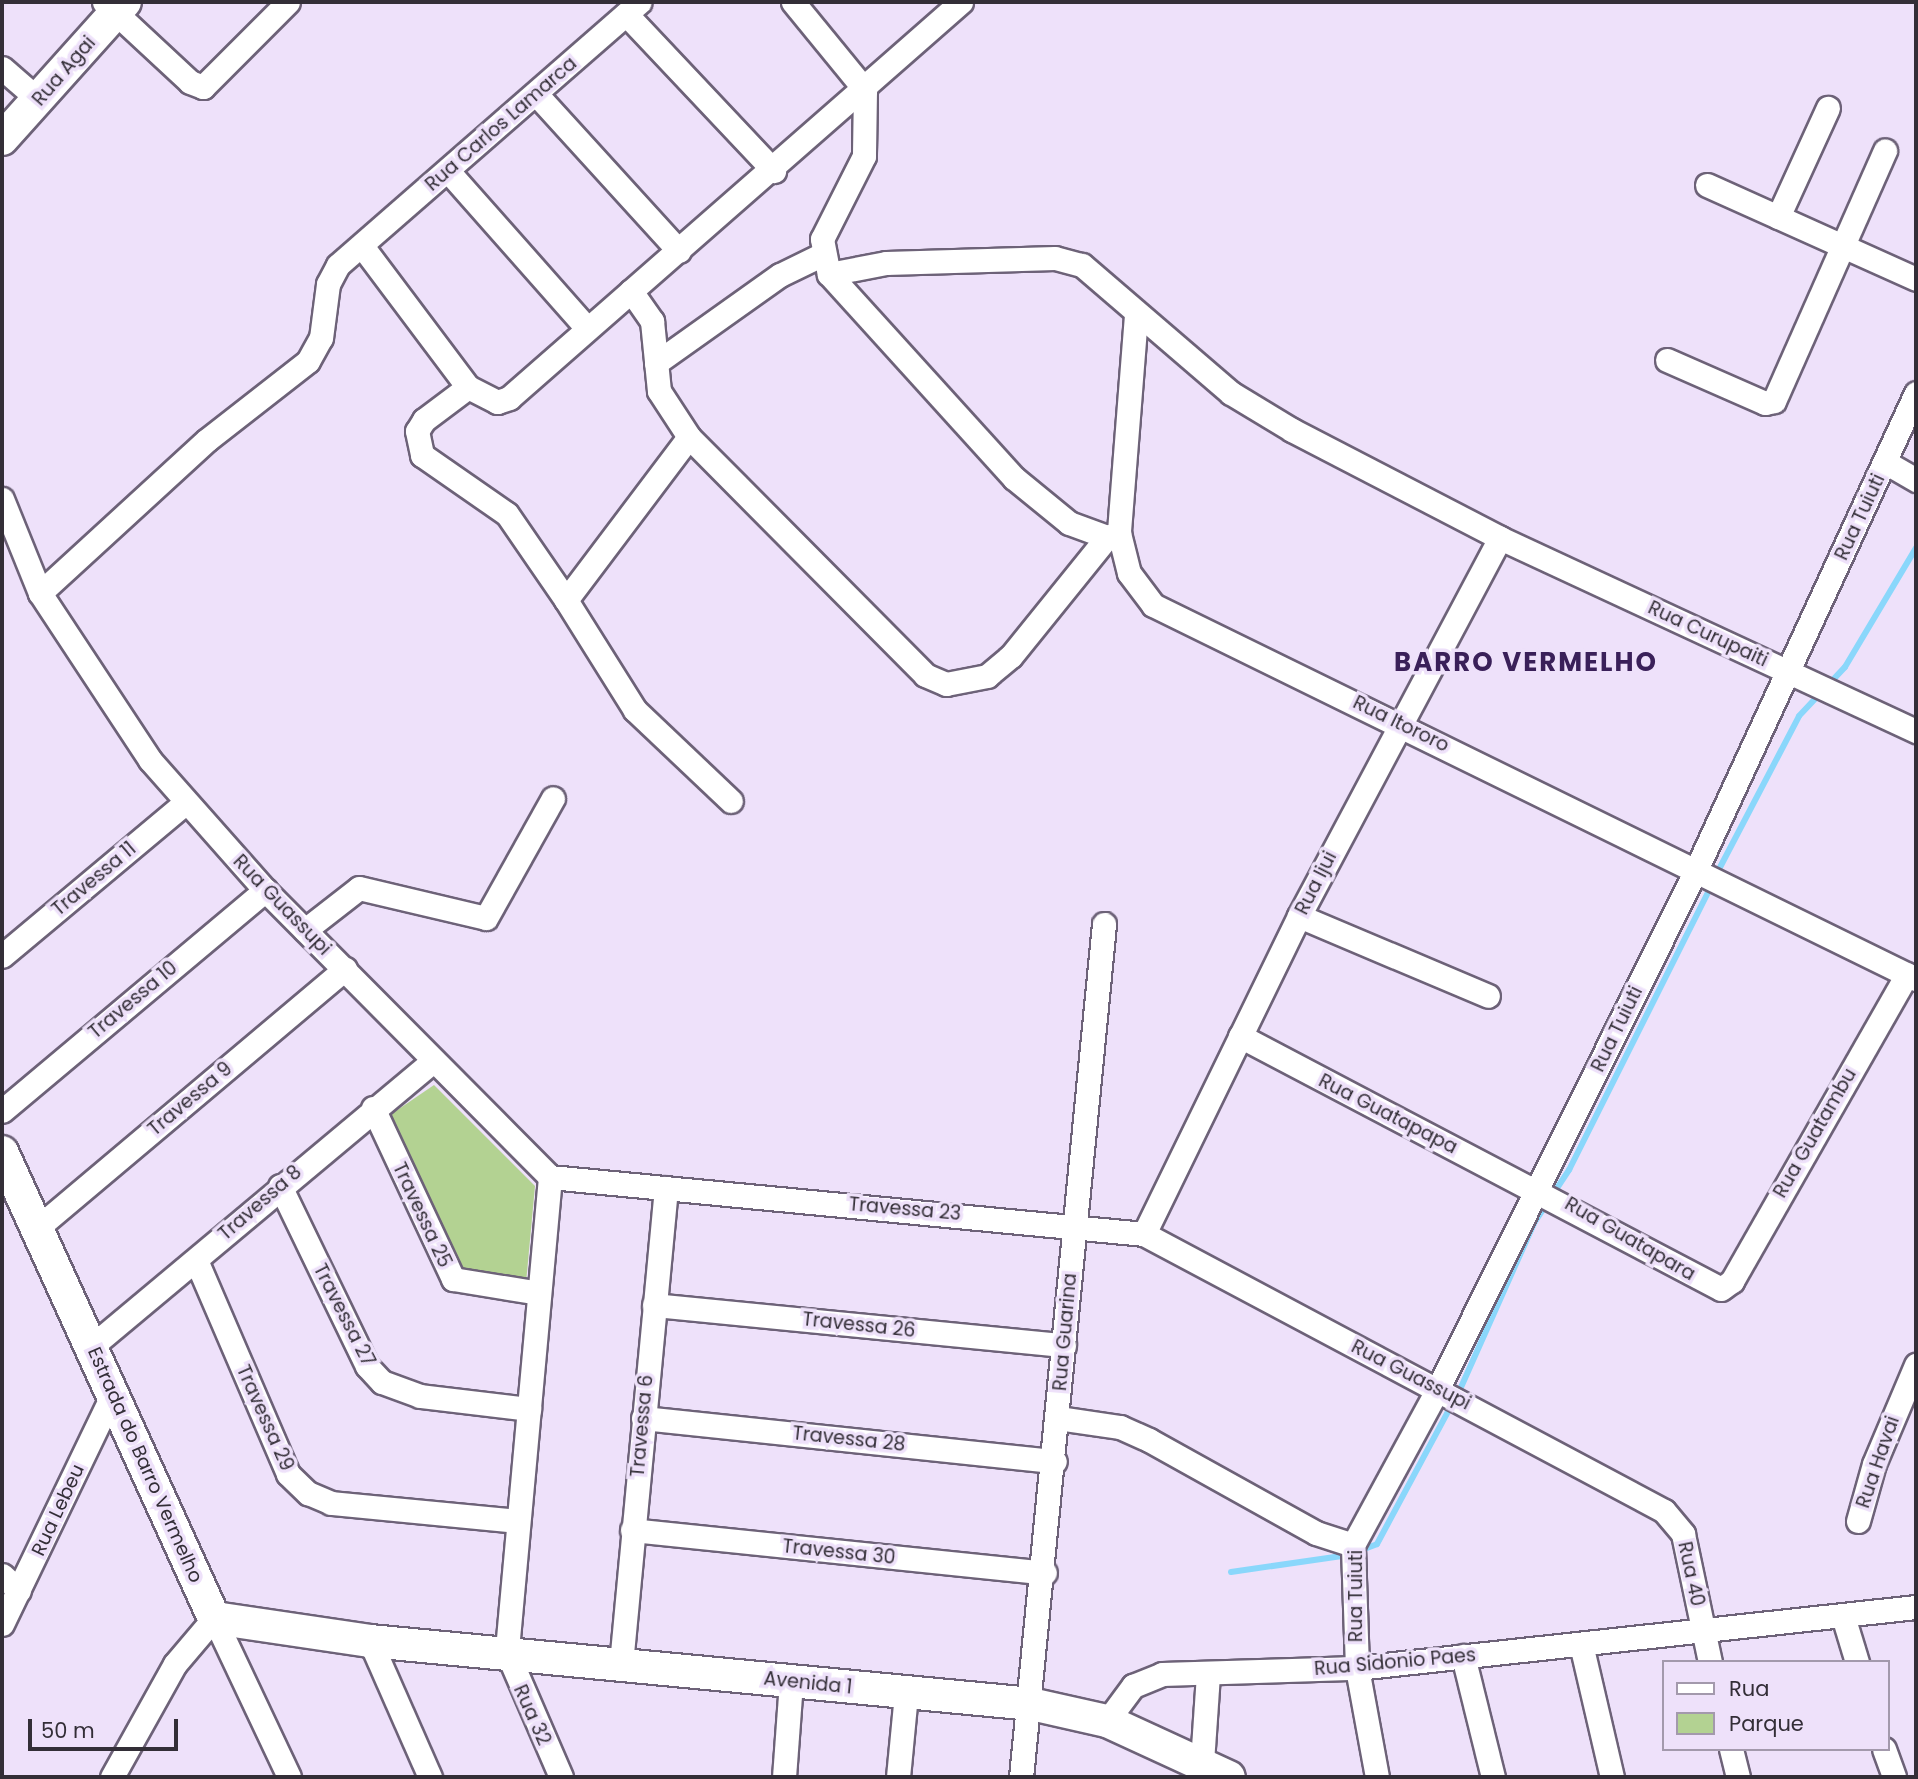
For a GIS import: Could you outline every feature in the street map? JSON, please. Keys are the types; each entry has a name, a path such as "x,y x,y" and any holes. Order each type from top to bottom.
{"street":[{"path":"115,5 203,87 288,2"},
{"path":"631,291 652,321 659,391 689,436 925,675 946,684 987,676 1011,656 1113,535 1069,523 1014,478 825,264 864,156 865,90 793,2"},
{"path":"362,246 468,387 497,402 509,398 586,327 774,171 865,90 956,3"},
{"name":"Rua Agai","path":"2,139 39,100 115,5"},
{"path":"633,8 774,171"},
{"name":"Rua Carlos Lamarca","path":"40,593 207,440 308,361 321,338 328,284 362,246 633,8"},
{"path":"2,68 39,100"},
{"path":"537,95 679,251"},
{"path":"1778,217 1828,108"},
{"path":"1667,360 1755,400 1774,401 1846,247 1885,151"},
{"path":"448,171 586,327"},
{"path":"1707,185 1916,279"},
{"name":"Rua Curupaiti","path":"656,363 780,275 825,264 1071,260 1105,279 1136,315 1231,393 1500,538 1916,731"},
{"name":"Rua Itororo","path":"1136,315 1113,535 1129,573 1153,605 1399,722 1912,977"},
{"path":"468,387 424,420 417,431 422,455 507,514 566,600 635,710 731,802"},
{"name":"Rua Tuiuti","path":"1377,1777 1357,1668 1353,1554 1445,1394 1550,1194 1707,875 1789,671 1916,393"},
{"path":"566,600 689,436"},
{"path":"1885,462 1916,480"},
{"name":"Rua Guassupi","path":"2,499 40,593 118,717 185,803 264,890 345,969 431,1063 551,1177"},
{"name":"Rua Ijui","path":"1144,1234 1299,916 1399,722 1500,538"},
{"path":"305,930 359,888 486,918 553,798"},
{"name":"Travessa 11","path":"2,956 185,803"},
{"name":"Travessa 10","path":"2,1111 264,890"},
{"path":"1299,916 1488,996"},
{"name":"Rua Guarina","path":"1104,923 1058,1418 1149,1440 1353,1554"},
{"name":"Travessa 9","path":"36,1229 345,969"},
{"name":"Rua Guatambu","path":"1721,1289 1732,1282 1912,977"},
{"name":"Rua Guatapapa","path":"1240,1036 1550,1194"},
{"name":"Travessa 8","path":"92,1346 373,1108 431,1063"},
{"name":"Travessa 25","path":"373,1108 453,1279 539,1293"},
{"name":"Estrada do Barro Vermelho","path":"2,1152 288,1777"},
{"path":"507,1652 517,1521 551,1177 666,1188"},
{"name":"Travessa 27","path":"280,1186 367,1366 382,1382 420,1396 529,1409"},
{"name":"Travessa 23","path":"666,1188 1075,1223 1144,1234"},
{"name":"Travessa 6","path":"621,1664 666,1188"},
{"name":"Rua Guatapara","path":"1550,1194 1721,1289"},
{"name":"Rua Guassupi","path":"1144,1234 1480,1411 1675,1520"},
{"name":"Travessa 29","path":"196,1260 288,1474 308,1493 331,1503 517,1521"},
{"name":"Travessa 26","path":"654,1305 1064,1345"},
{"name":"Rua Havai","path":"1858,1521 1874,1464 1916,1365"},
{"name":"Rua Lebeu","path":"2,1624 112,1395"},
{"name":"Travessa 28","path":"643,1418 1055,1461"},
{"path":"1021,1777 1045,1573 1058,1418"},
{"name":"Rua 40","path":"1675,1520 1703,1629"},
{"name":"Travessa 30","path":"632,1530 1045,1573"},
{"path":"2,1574 19,1591"},
{"name":"Rua Sidonio Paes","path":"1107,1721 1133,1686 1147,1678 1357,1668 1916,1606"},
{"path":"1843,1616 1856,1660"},
{"path":"112,1777 175,1664 214,1618"},
{"name":"Avenida 1","path":"214,1618 370,1641 1031,1704 1107,1721 1211,1773"},
{"path":"1703,1629 1710,1660"},
{"path":"370,1641 430,1777"},
{"path":"1581,1644 1612,1777"},
{"name":"Rua 32","path":"507,1652 561,1777"},
{"path":"1464,1656 1493,1777"},
{"path":"1208,1675 1211,1773"},
{"path":"783,1777 791,1682"},
{"path":"898,1777 906,1694"},
{"path":"1732,1751 1738,1777"},
{"path":"1885,1751 1894,1777"}],"green space":[{"path":"434,1085 535,1186 526,1283 459,1271 390,1115"}],"waterway":[{"path":"1716,875 1799,716 1845,667 1916,548"},
{"path":"1458,1394 1534,1223 1569,1170 1712,885"},
{"path":"1359,1551 1377,1544 1452,1404"},
{"path":"1231,1572 1349,1555"}],"district":[{"name":"BARRO VERMELHO","path":"1526,663"}]}
